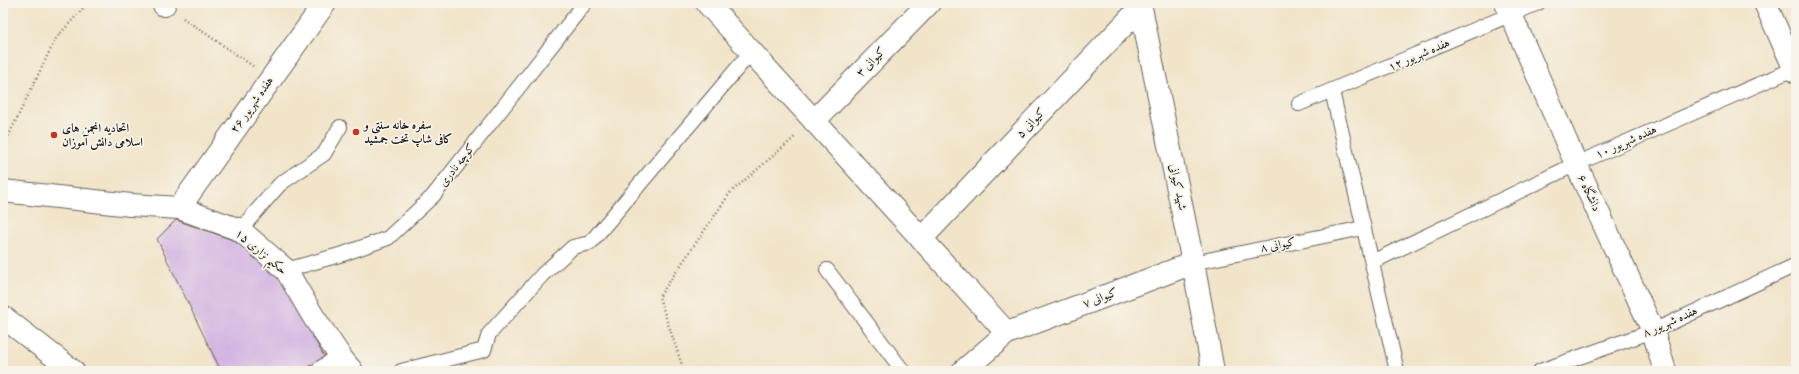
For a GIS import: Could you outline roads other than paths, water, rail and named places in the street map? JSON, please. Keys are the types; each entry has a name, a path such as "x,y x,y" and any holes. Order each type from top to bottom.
{"street":[{"name":"هفده شهریور ۲۶","path":"179,208 325,3"},
{"name":"کیوانی ۳","path":"814,121 928,3"},
{"path":"1765,3 1795,69"},
{"path":"709,4 1006,333 963,371"},
{"name":"کیوانی ۵","path":"921,239 1140,5"},
{"name":"شهید کیوانی","path":"1140,5 1193,263 1213,371"},
{"name":"دانشگاه ۶","path":"1509,9 1576,164 1653,331 1665,371"},
{"name":"حکیم نزاری ۱۵","path":"3,191 123,204 179,208 240,230 286,270 312,316 347,365"},
{"name":"کیوانی ۷","path":"1006,333 1193,263"},
{"path":"3,317 73,371"},
{"path":"323,371 347,365"}],"lane":[{"name":"کوچه نادری","path":"286,270 343,254 388,238 433,196 585,3"},
{"name":"هفده شهریور ۱۲","path":"1299,104 1332,91 1509,9 1538,3"},
{"path":"401,371 484,350 489,334 543,274 574,247 590,243 751,52"},
{"name":"هفده شهریور ۱۰","path":"1372,262 1576,164 1795,69"},
{"path":"1332,91 1397,371"},
{"path":"240,230 280,184 324,154 340,127"},
{"name":"کیوانی ۸","path":"1193,263 1363,228"},
{"name":"هفده شهریور ۸","path":"1540,371 1653,331 1796,264"},
{"path":"827,270 903,371"}],"place":[{"name":"سفره خانه سنتی و کافی شاپ تخت جمشید","path":"356,132"},
{"name":"اتحادیه انجمن های اسلامی دانش آموزان","path":"54,135"}]}
